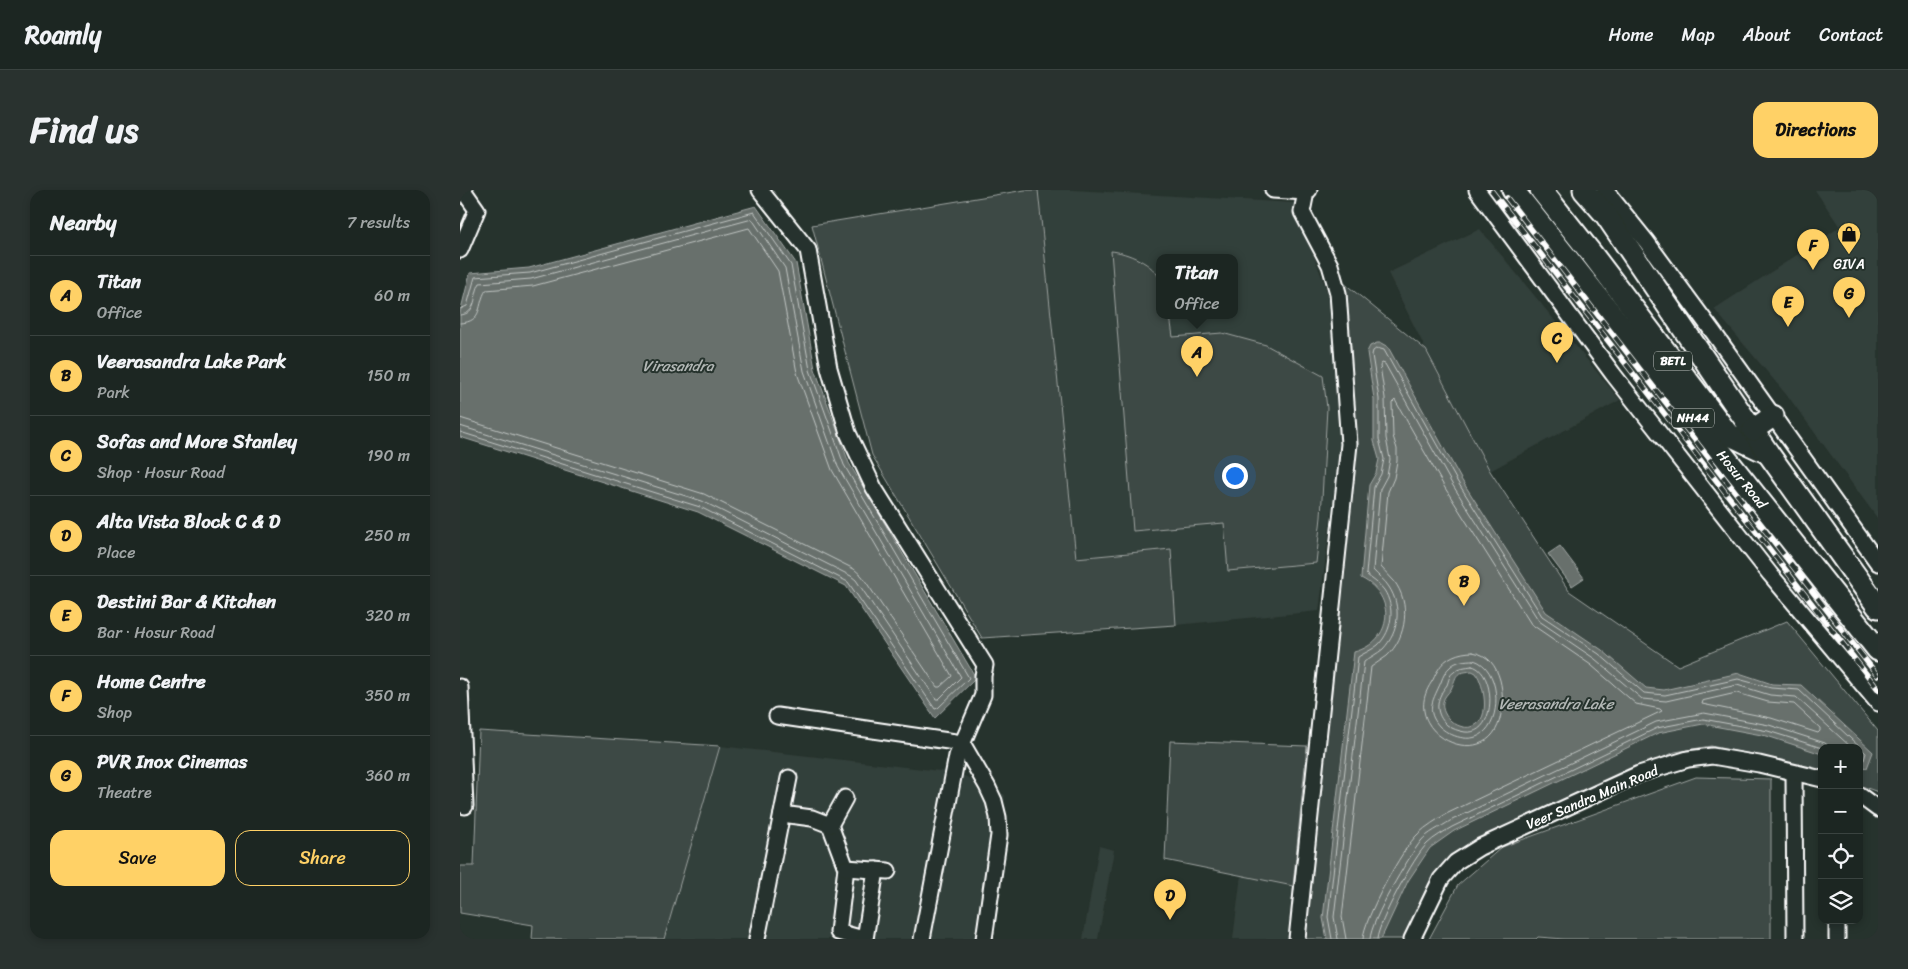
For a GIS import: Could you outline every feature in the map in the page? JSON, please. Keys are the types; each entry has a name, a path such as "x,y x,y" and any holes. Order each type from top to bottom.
{"highway":[{"name":"Hosur Road","path":"1513,190 1877,645"},
{"name":"BETL","path":"1541,190 1728,434 1768,453"},
{"name":"NH44","path":"1584,190 1606,215 1768,453 1878,607"},
{"path":"1753,430 1773,416"}],"street":[{"path":"460,250 477,210 463,190"},
{"path":"760,190 808,250 829,368 848,433 874,488 985,665 983,695 957,756 922,939"},
{"path":"1273,190 1308,191 1302,212 1330,265 1338,293 1349,444 1297,939"},
{"path":"1477,190 1613,374 1770,574 1878,703"},
{"path":"1605,190 1646,241 1878,563"},
{"path":"460,687 465,806"},
{"path":"777,716 962,743"},
{"path":"962,743 987,786 994,801 998,818 999,836 984,939"},
{"name":"Veer Sandra Main Road","path":"1412,939 1440,879 1456,862 1480,847 1639,774 1688,759 1712,756 1759,764 1818,779"},
{"path":"1794,774 1795,939"},
{"path":"757,939 789,778"},
{"path":"830,825 845,798"},
{"path":"1863,798 1878,809"},
{"path":"782,814 812,818 830,825 846,868 838,936 864,939 882,871 846,868"},
{"path":"1837,924 1837,939"}],"shaded area":[{"path":"1025,190 1038,190 1076,558 1171,549 1176,625 982,638 872,455 812,225"},
{"path":"1038,190 1073,190 1294,203 1333,307 1340,446 1319,611 1176,625 1171,549 1076,558"},
{"path":"1815,190 1878,190 1878,519 1790,399 1714,309 1840,227"},
{"path":"1480,229 1620,400 1490,471 1388,273"},
{"path":"1111,251 1139,260 1156,273 1156,319 1170,319 1173,337 1222,333 1266,345 1323,376 1327,408 1321,517 1316,563 1228,571 1224,523 1133,531"},
{"name":"Veerasandra Lake","path":"1344,283 1426,350 1490,471 1569,591 1678,666 1787,621 1878,731 1878,792 1863,786 1863,744 1818,744 1818,769 1711,746 1675,752 1476,843 1452,857 1429,883 1403,939 1302,939 1352,397"},
{"path":"479,731 720,746 664,939 532,939 533,925 460,913 460,866 474,866"},
{"path":"1170,741 1307,746 1293,886 1165,860"},
{"path":"720,746 958,773 1005,795 990,939 664,939"},
{"path":"1696,777 1771,779 1771,939 1564,939 1538,937 1536,939 1429,939 1458,885 1502,847"},
{"path":"1099,846 1114,850 1098,939 1083,939"},
{"path":"1241,875 1293,886 1290,939 1233,939"}],"water":[{"name":"Virasandra","path":"756,206 796,263 815,369 849,463 976,678 935,718 846,586 698,512 460,437 460,313 470,273 529,268"},
{"name":"Veerasandra Lake","path":"1377,343 1388,347 1461,479 1546,612 1602,650 1646,688 1664,690 1739,673 1772,684 1801,685 1873,752 1867,768 1863,767 1863,744 1818,744 1818,753 1767,736 1703,724 1658,733 1454,831 1430,848 1408,881 1381,939 1327,939 1323,918 1354,652 1367,647 1377,639 1383,629 1386,618 1381,596 1373,586 1361,578 1369,485 1376,473 1379,459 1374,441 1374,399 1367,352 1370,346","holes":["1472,671 1479,678 1484,701 1483,716 1474,726 1463,727 1457,725 1445,713 1443,708 1445,697 1459,674"]},
{"path":"1560,546 1584,578 1572,586 1548,554"}],"railway":[{"path":"1491,190 1878,689"},
{"path":"1507,198 1878,676"}],"place":[{"name":"GIVA","path":"1849,255"},
{"name":"Home Centre","path":"1813,270"},
{"name":"PVR Inox Cinemas","path":"1849,318"},
{"name":"Destini Bar & Kitchen","path":"1788,327"},
{"name":"Sofas and More Stanley","path":"1557,363"},
{"name":"Titan","path":"1197,377"},
{"name":"Veerasandra Lake Park","path":"1464,606"},
{"name":"Alta Vista Block C & D","path":"1170,920"}]}
